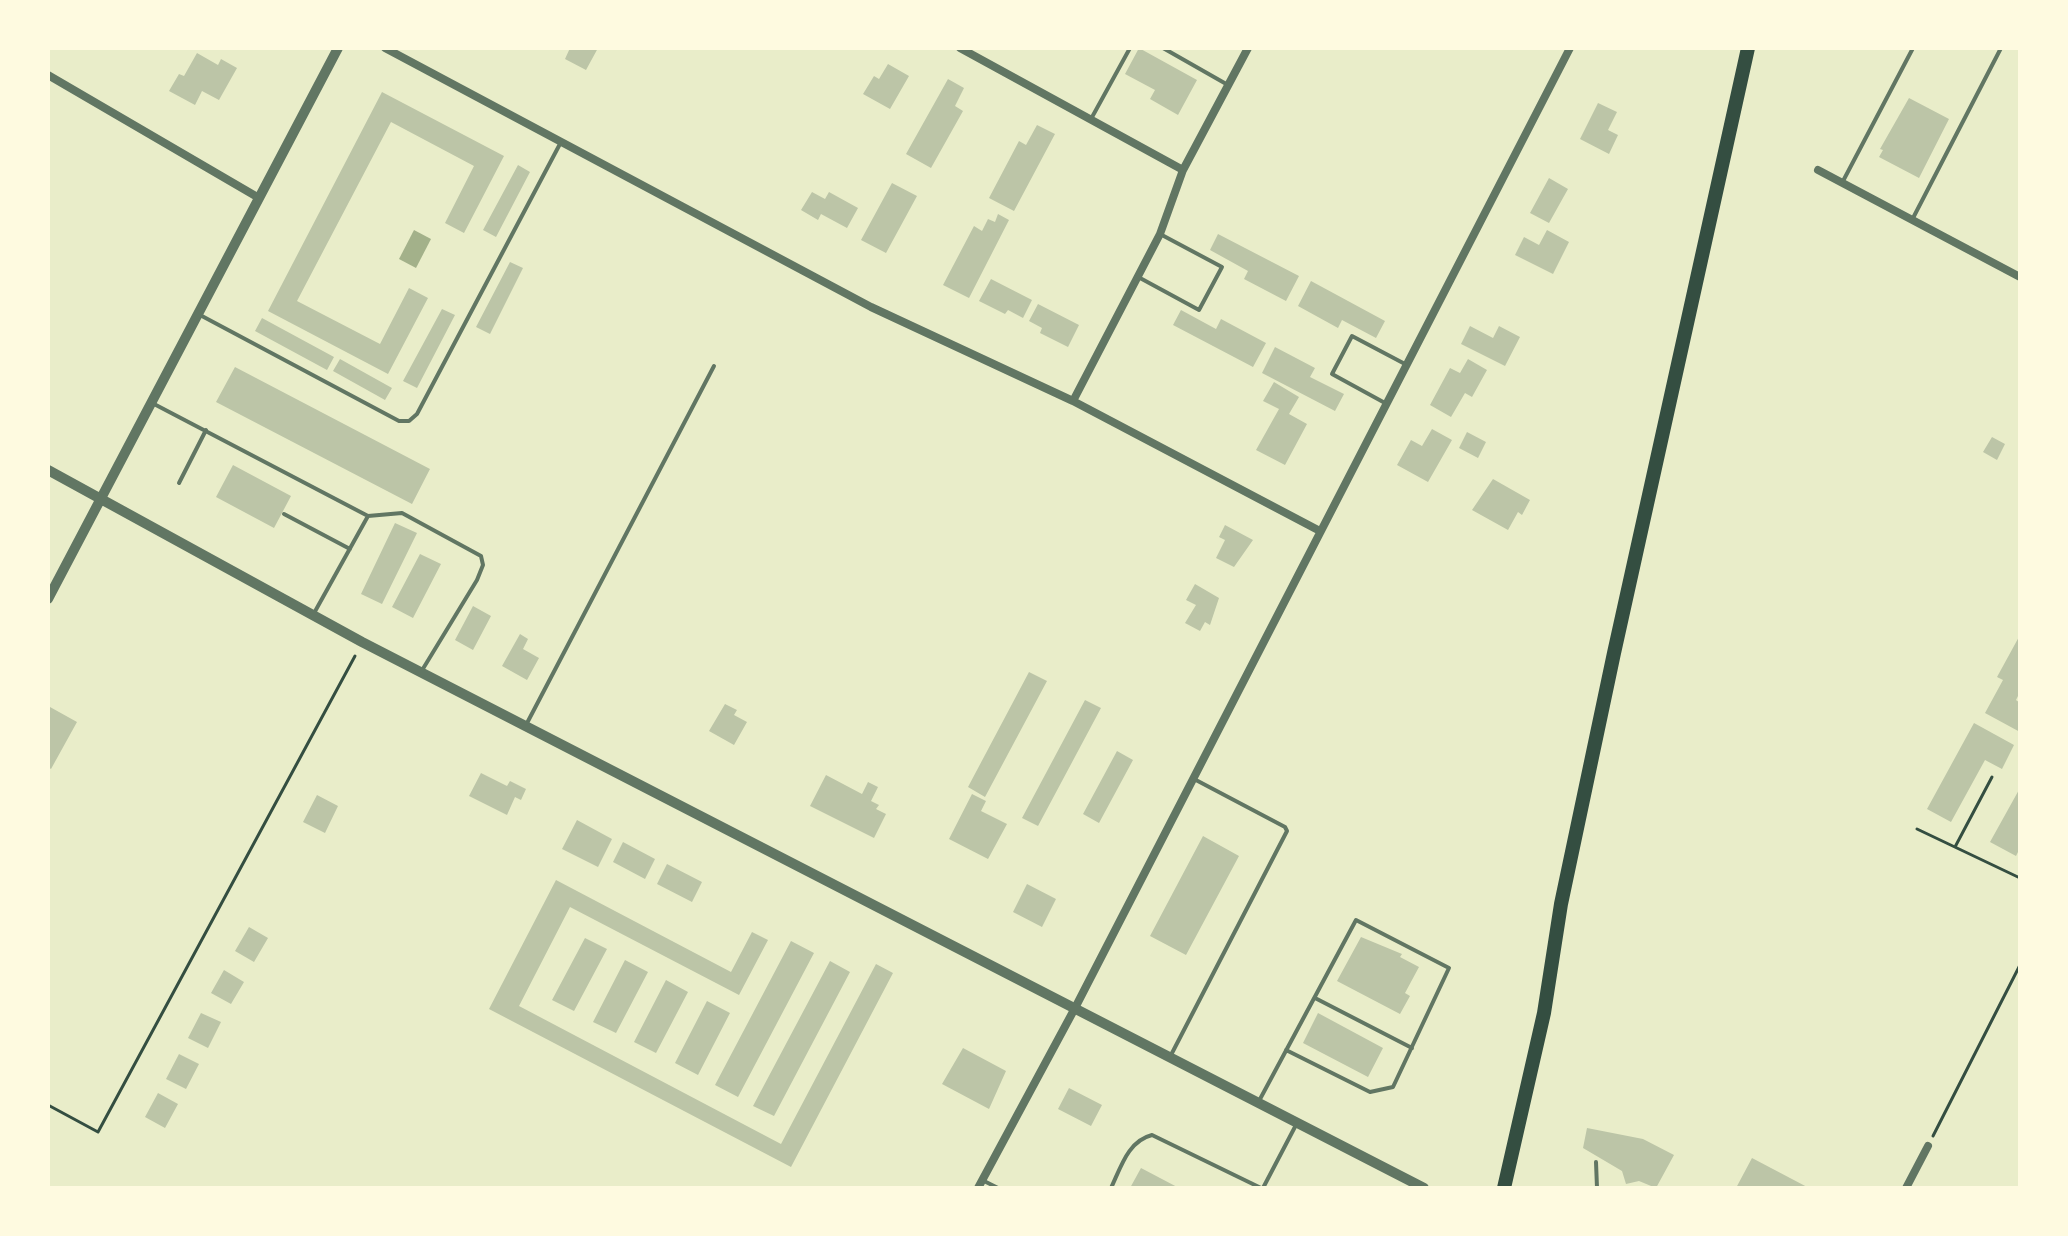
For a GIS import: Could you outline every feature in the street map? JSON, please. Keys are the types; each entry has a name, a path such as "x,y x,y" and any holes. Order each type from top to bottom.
{"highway":[{"path":"1504,1188 1544,1013 1561,904 1614,653 1748,48"}],"street":[{"path":"48,599 338,48"},
{"path":"385,48 871,307 1073,401 1318,530"},
{"path":"960,48 1183,170"},
{"path":"1073,401 1160,234 1183,170 1248,48"},
{"path":"980,1184 1075,1008 1318,530 1570,48"},
{"path":"48,75 259,198"},
{"path":"1818,170 2020,277"},
{"path":"48,470 362,642 1424,1188"},
{"path":"1906,1188 1928,1146"}],"lane":[{"path":"1091,119 1130,48"},
{"path":"1163,48 1228,85"},
{"path":"1842,183 1913,48"},
{"path":"1912,220 2001,48"},
{"path":"198,314 399,421 409,421 417,414 561,142"},
{"path":"1138,277 1199,310 1222,267 1160,234"},
{"path":"1385,403 1332,374 1352,336 1405,364"},
{"path":"525,727 714,366"},
{"path":"152,403 368,516 402,513 481,556 483,565 477,580 421,672"},
{"path":"179,483 206,430"},
{"path":"284,514 350,549"},
{"path":"313,615 368,516"},
{"path":"1170,1056 1287,831 1285,827 1192,778"},
{"path":"1258,1103 1286,1050 1315,998 1356,920 1449,968 1393,1087 1370,1092 1286,1050"},
{"path":"1315,998 1412,1048"},
{"path":"1111,1188 1132,1145 1152,1135 1262,1188 1297,1123"},
{"path":"1596,1162 1597,1188"},
{"path":"980,1184 998,1188"}],"path":[{"path":"48,1105 98,1132 362,642"},
{"path":"1955,847 1992,777"},
{"path":"1917,829 2020,878"},
{"path":"1928,1146 2020,965"}],"shaded area":[{"path":"414,230 431,239 416,268 399,259"}],"building":[{"path":"570,48 598,48 586,70 565,59"},
{"path":"1139,48 1197,80 1178,115 1150,99 1155,90 1125,74"},
{"path":"197,53 218,65 221,59 237,68 219,100 202,91 195,105 169,91 179,74 184,76"},
{"path":"888,64 909,76 890,109 863,94 874,76 879,79"},
{"path":"948,79 964,88 955,106 963,111 931,168 906,154"},
{"path":"382,92 504,156 464,233 445,223 474,166 391,122 297,301 380,344 409,288 428,298 388,374 268,311"},
{"path":"1909,98 1949,119 1919,178 1879,157 1883,150 1880,149"},
{"path":"1598,103 1617,112 1608,130 1618,135 1609,154 1580,139"},
{"path":"1037,125 1055,134 1014,211 989,198 1019,141 1026,145"},
{"path":"518,165 530,172 496,237 483,230"},
{"path":"1549,178 1568,189 1549,223 1530,213"},
{"path":"892,183 917,196 886,253 861,240"},
{"path":"812,192 825,199 829,192 858,208 847,228 821,214 818,220 801,210"},
{"path":"998,214 1009,220 969,298 943,285 974,226 982,231 988,219 995,222"},
{"path":"1547,230 1569,242 1553,274 1515,255 1524,237 1539,245"},
{"path":"1218,234 1299,276 1286,301 1244,279 1248,271 1210,250"},
{"path":"510,262 523,268 490,334 476,327"},
{"path":"991,279 1032,300 1023,318 1008,310 1005,314 979,301"},
{"path":"1311,281 1385,321 1376,338 1342,320 1338,328 1298,306"},
{"path":"1038,304 1079,325 1068,347 1040,333 1042,328 1029,321"},
{"path":"442,309 455,315 417,388 403,381"},
{"path":"1181,310 1216,329 1221,319 1266,343 1253,367 1173,325"},
{"path":"262,318 334,357 327,370 255,331"},
{"path":"1470,326 1493,338 1499,326 1520,337 1505,366 1461,344"},
{"path":"1275,347 1315,368 1310,377 1344,394 1335,411 1262,373"},
{"path":"340,359 392,388 385,400 333,371"},
{"path":"1468,359 1487,370 1472,397 1465,393 1451,417 1430,405 1450,368 1460,373"},
{"path":"235,367 430,469 412,504 216,402"},
{"path":"1274,382 1299,397 1289,414 1307,424 1285,465 1256,450 1279,409 1263,401"},
{"path":"1432,429 1452,440 1428,482 1397,465 1411,440 1422,446"},
{"path":"1467,432 1486,442 1478,458 1459,448"},
{"path":"1992,437 2005,444 1997,460 1983,452"},
{"path":"233,465 291,496 274,528 216,497"},
{"path":"1493,479 1530,500 1522,515 1518,512 1508,530 1472,510"},
{"path":"395,523 417,533 382,604 361,594"},
{"path":"1225,525 1253,540 1234,567 1216,558 1225,540 1219,537"},
{"path":"420,554 441,564 413,618 392,607"},
{"path":"1195,584 1219,598 1210,625 1205,622 1200,631 1185,623 1196,605 1186,600"},
{"path":"473,606 491,616 473,650 455,640"},
{"path":"520,634 528,639 523,649 539,658 527,680 502,666"},
{"path":"2020,635 2020,692 2016,700 2020,703 2020,732 1985,713 2003,680 1997,677"},
{"path":"1029,672 1047,681 985,797 968,787"},
{"path":"1085,700 1101,708 1038,826 1022,818"},
{"path":"725,704 737,710 734,715 747,722 734,745 709,731"},
{"path":"50,707 77,722 51,769 48,767"},
{"path":"1974,723 2014,745 2002,769 1985,760 1951,822 1927,809"},
{"path":"1117,751 1133,760 1099,823 1083,814"},
{"path":"481,773 507,786 510,781 526,789 521,800 515,797 507,815 469,796"},
{"path":"826,775 862,794 868,782 878,787 871,801 879,805 876,809 886,814 874,838 810,806"},
{"path":"2020,788 2020,848 2016,856 1990,842"},
{"path":"972,794 986,801 981,811 1007,824 988,859 949,839"},
{"path":"317,795 338,806 325,833 303,822"},
{"path":"577,820 612,839 598,867 562,849"},
{"path":"1203,836 1239,856 1186,955 1150,936"},
{"path":"623,842 655,859 645,879 613,862"},
{"path":"667,864 702,882 692,902 657,884"},
{"path":"556,880 731,972 752,932 768,940 739,995 570,907 519,1006 781,1144 876,964 893,973 791,1167 489,1009"},
{"path":"1027,884 1056,899 1042,927 1013,912"},
{"path":"249,927 268,938 254,962 235,951"},
{"path":"1361,937 1402,954 1400,957 1419,967 1405,993 1410,996 1400,1014 1337,981"},
{"path":"585,938 607,949 574,1011 552,1000"},
{"path":"791,941 814,953 738,1097 715,1085"},
{"path":"625,960 648,972 616,1033 593,1022"},
{"path":"830,961 850,972 774,1116 753,1106"},
{"path":"224,970 244,982 231,1004 211,993"},
{"path":"666,980 688,992 656,1053 634,1042"},
{"path":"707,1001 730,1013 698,1075 675,1063"},
{"path":"201,1013 221,1022 208,1048 188,1038"},
{"path":"1318,1013 1383,1048 1368,1077 1303,1043"},
{"path":"963,1048 1006,1071 989,1109 942,1084"},
{"path":"179,1054 199,1064 186,1089 166,1079"},
{"path":"1069,1088 1102,1105 1091,1126 1058,1109"},
{"path":"158,1093 178,1104 165,1128 145,1117"},
{"path":"1587,1128 1643,1139 1674,1155 1656,1188 1639,1181 1626,1184 1622,1171 1583,1148"},
{"path":"1752,1158 1809,1188 1736,1188"},
{"path":"1141,1168 1179,1188 1130,1188"}]}
